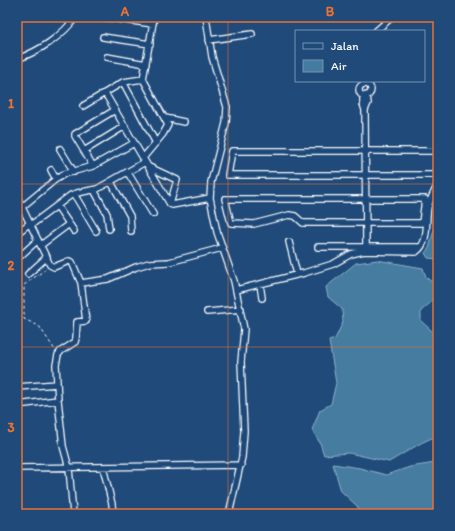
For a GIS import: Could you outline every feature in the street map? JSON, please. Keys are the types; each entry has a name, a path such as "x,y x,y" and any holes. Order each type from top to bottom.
{"street":[{"path":"17,59 42,47 65,29 76,17"},
{"path":"102,17 153,24"},
{"path":"17,233 74,194 94,190 145,162 156,143 168,128 165,118 143,79 154,17"},
{"path":"206,17 212,57 225,99 227,112 226,123 211,182 210,198 222,248 241,309 244,336 241,362 244,431 241,465 229,514"},
{"path":"377,30 392,17"},
{"path":"209,40 252,34"},
{"path":"102,37 150,44"},
{"path":"107,57 146,64"},
{"path":"83,106 123,82 143,79"},
{"path":"123,82 156,143"},
{"path":"365,95 370,93 370,87 365,82 359,88 360,93 365,95 368,103 365,110 366,247"},
{"path":"105,93 170,204"},
{"path":"93,166 75,134 115,110"},
{"path":"165,118 184,122"},
{"path":"84,150 124,126"},
{"path":"20,207 64,174 93,166 134,143"},
{"path":"60,149 74,172"},
{"path":"232,151 438,151 437,175 228,175 232,151"},
{"path":"145,162 176,180 170,204"},
{"path":"51,170 56,179"},
{"path":"128,172 153,214"},
{"path":"111,182 130,216 131,231"},
{"path":"236,290 333,264 351,254 364,251 416,252 421,249 423,244 427,224 427,209 438,184"},
{"path":"94,190 107,214 109,229"},
{"path":"74,194 96,231"},
{"path":"17,197 20,207 47,256 50,265 54,267 69,261 72,262 81,283 86,320 77,322 75,342 61,351 58,355 56,365 63,446 69,468 73,514"},
{"path":"170,204 210,198"},
{"path":"225,199 424,199 422,223 366,223 303,223 295,216 289,215 254,224 231,223 225,199"},
{"path":"57,206 74,231"},
{"path":"19,257 39,242 69,224"},
{"path":"289,242 297,274"},
{"path":"318,247 418,247"},
{"path":"81,283 108,280 136,267 149,263 169,262 222,248"},
{"path":"28,274 47,256"},
{"path":"260,284 262,298"},
{"path":"207,312 241,309"},
{"path":"17,387 57,384"},
{"path":"17,404 58,400"},
{"path":"17,468 241,465"},
{"path":"103,467 113,514"}],"path":[{"path":"50,265 24,285 24,319 39,326 58,355"}],"water":[{"path":"434,230 438,230 438,259 428,258 425,253 429,248"},
{"path":"377,260 423,268 426,277 435,285 437,297 421,311 421,321 433,332 435,345 438,350 438,435 389,462 349,453 324,455 320,443 312,430 320,410 331,404 336,383 329,341 335,339 343,322 342,309 328,297 326,287 356,263"},
{"path":"435,463 438,464 438,514 362,514 357,506 341,491 333,464 360,468 386,475 410,467"}]}
